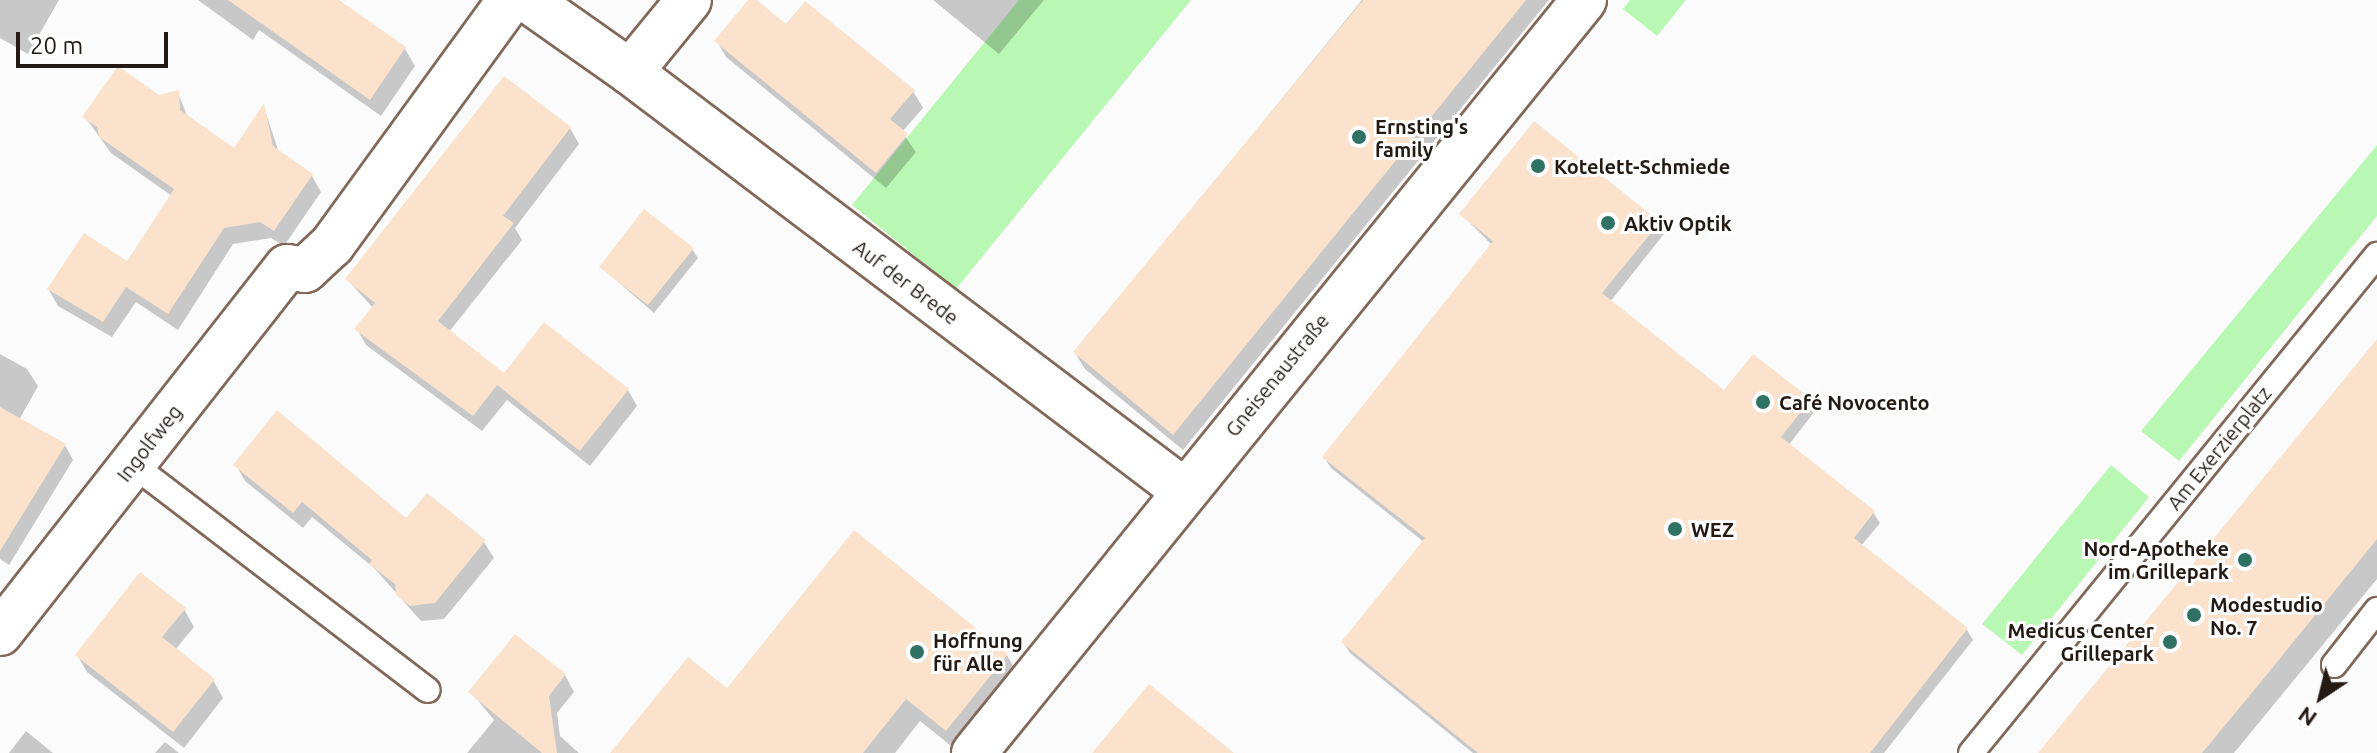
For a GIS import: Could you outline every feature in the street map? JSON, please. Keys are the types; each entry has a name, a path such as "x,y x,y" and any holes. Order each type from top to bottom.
{"street":[{"name":"Ingolfweg","path":"0,633 287,267 305,270 332,245 510,0"},
{"name":"Auf der Brede","path":"528,0 630,72 1183,490"},
{"path":"630,72 689,0"},
{"name":"Gneisenaustraße","path":"990,747 1183,490 1584,0"}],"lane":[{"name":"Am Exerzierplatz","path":"1971,753 2377,255"},
{"path":"132,464 428,690"},
{"path":"2334,665 2377,610"}],"green space":[{"path":"1019,0 1191,0 956,289 852,205"},
{"path":"1630,0 1686,0 1657,36 1623,9"},
{"path":"2377,145 2377,216 2179,461 2141,431"},
{"path":"2111,465 2149,497 2022,655 1982,624"}],"building":[{"path":"228,0 339,0 406,47 370,100"},
{"path":"748,0 757,0 786,24 805,1 915,90 890,119 908,134 876,173 714,41"},
{"path":"1363,0 1526,0 1173,435 1073,352"},
{"path":"118,66 159,95 179,90 180,110 234,148 264,103 273,146 313,174 274,231 260,222 224,228 168,314 126,287 103,322 47,289 84,233 127,261 174,189 99,137 97,127 82,117"},
{"path":"504,76 571,127 503,216 514,223 438,321 504,373 544,322 629,389 580,451 497,385 473,416 354,329 375,303 345,279"},
{"path":"1534,121 1660,222 1602,293 1724,390 1753,354 1811,399 1781,437 1875,511 1854,538 1968,628 1870,753 1478,753 1341,642 1425,538 1322,457 1493,241 1459,214"},
{"path":"644,209 694,248 648,305 599,267"},
{"path":"2377,339 2377,539 2260,683 2202,753 2038,753"},
{"path":"0,407 66,444 0,551"},
{"path":"277,410 406,518 427,493 486,540 435,603 410,606 396,595 395,584 369,564 372,560 302,502 293,513 233,465"},
{"path":"854,530 1008,654 946,731 906,699 863,753 610,753 688,657 727,688"},
{"path":"140,572 186,608 162,637 215,679 173,732 75,655"},
{"path":"515,634 566,674 549,696 557,753 542,753 468,692"},
{"path":"1149,684 1234,753 1092,753"}],"place":[{"name":"Ernsting's family","path":"1359,137"},
{"name":"Kotelett-Schmiede","path":"1538,166"},
{"name":"Aktiv Optik","path":"1608,223"},
{"name":"Café Novocento","path":"1763,402"},
{"name":"WEZ","path":"1675,529"},
{"name":"Nord-Apotheke im Grillepark","path":"2245,560"},
{"name":"Modestudio No. 7","path":"2194,615"},
{"name":"Medicus Center Grillepark","path":"2170,642"},
{"name":"Hoffnung für Alle","path":"917,652"}]}
